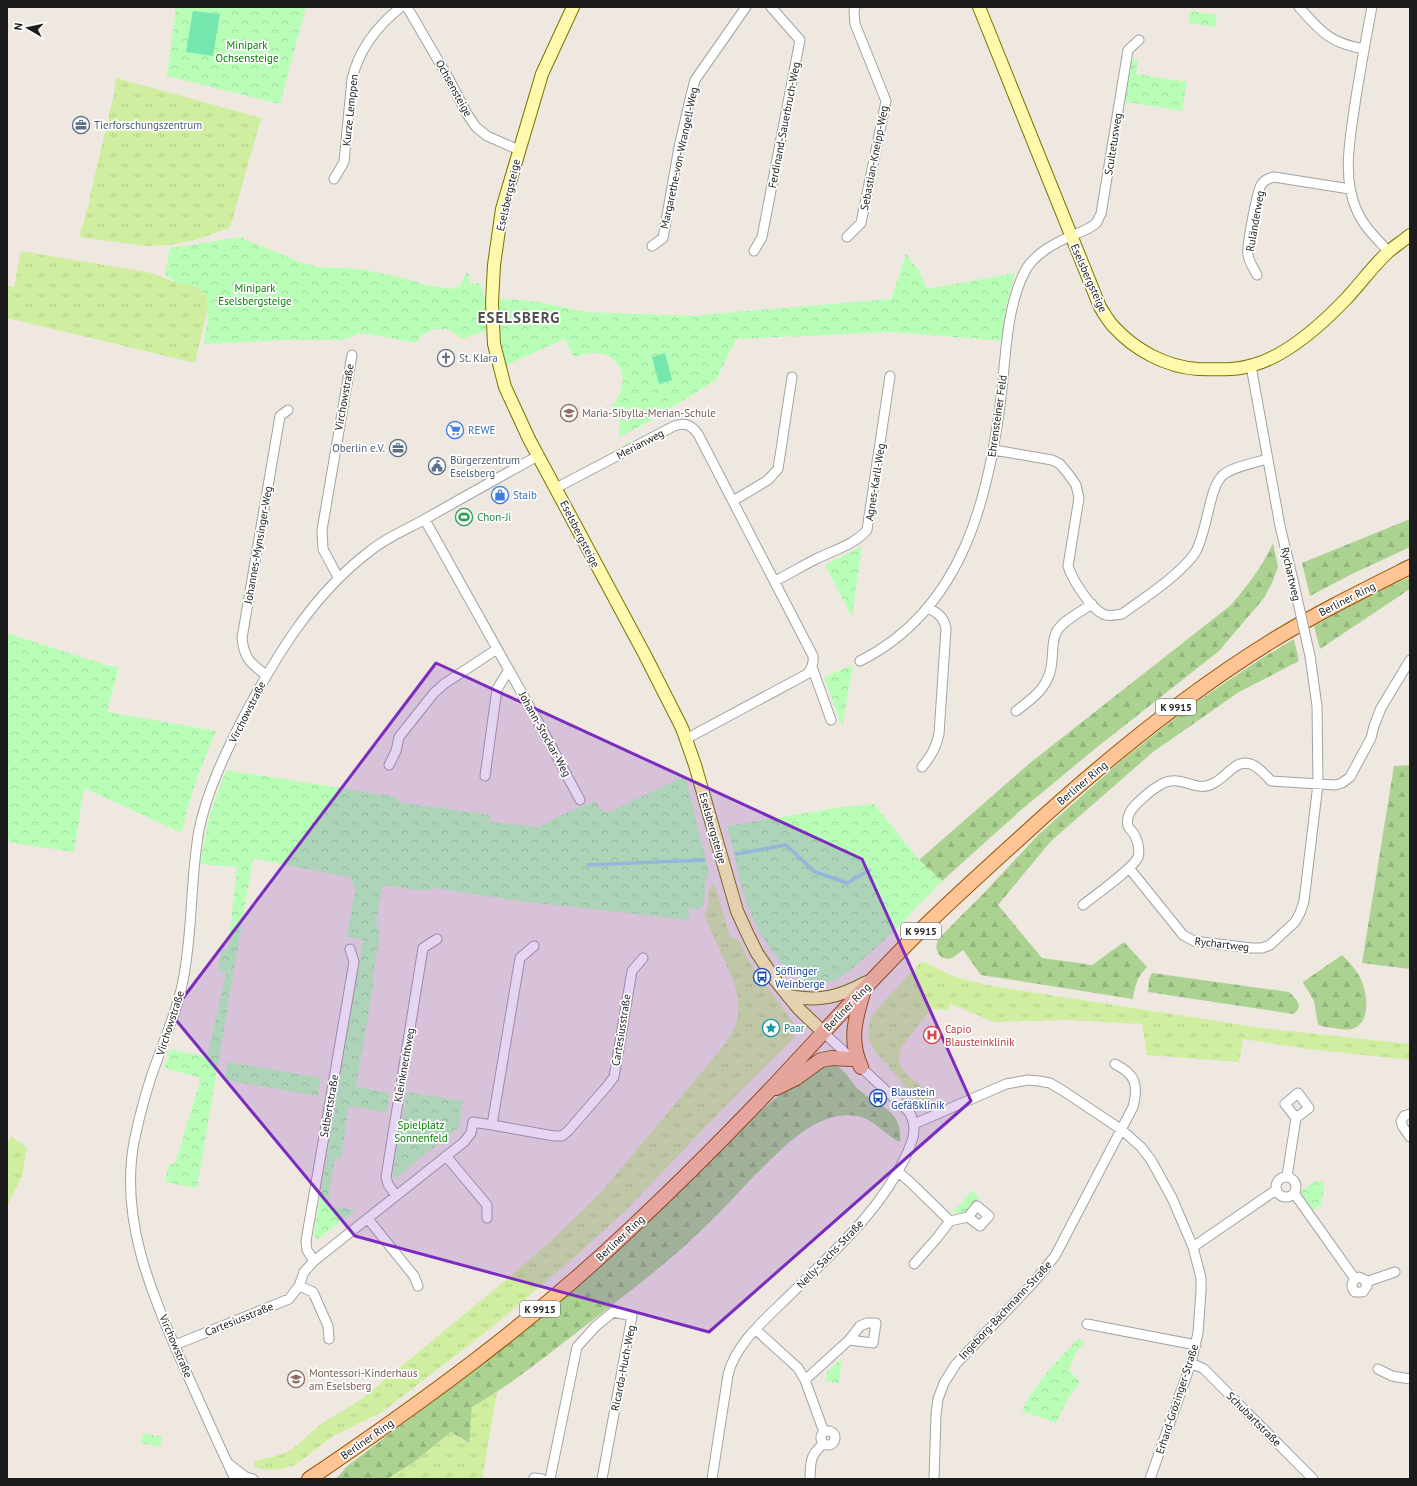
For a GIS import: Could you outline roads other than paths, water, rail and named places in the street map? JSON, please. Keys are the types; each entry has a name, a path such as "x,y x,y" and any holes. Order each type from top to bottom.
{"main road":[{"name":"Berliner Ring","path":"309,1479 399,1417 502,1339 567,1287 628,1231 767,1093 823,1032 925,926 1062,800 1125,747 1224,672 1268,643 1322,612 1410,568"},
{"path":"767,1093 796,1078 821,1060 832,1058 856,1063 854,1040 857,1012 870,984"}],"street":[{"name":"Kurze Lemppen","path":"334,179 344,162 354,69 366,44 375,31 401,7"},
{"name":"Ochsensteige","path":"407,7 449,79 467,114 476,127 487,136 519,150"},
{"name":"Eselsbergsteige","path":"573,7 542,74 502,209 494,265 492,302 492,328 494,344 506,387 529,439 645,655 682,728 699,779 737,911 757,953 788,996 823,1032"},
{"name":"Margarethe-von-Wrangell-Weg","path":"652,246 663,238 679,147 695,80 746,7"},
{"name":"Ferdinand-Sauerbruch-Weg","path":"754,251 762,237 800,40 771,7"},
{"name":"Sebastian-Kneipp-Weg","path":"847,237 861,223 886,101 855,24 855,7"},
{"name":"Eselsbergsteige","path":"979,7 1100,307 1113,326 1130,341 1150,355 1168,363 1191,368 1226,370 1251,366 1269,360 1309,332 1345,300 1389,252 1410,235"},
{"path":"1299,7 1316,26 1333,40 1346,46 1364,49"},
{"path":"1372,7 1364,49 1348,165 1350,189 1353,201 1362,222 1389,252"},
{"name":"Scultetusweg","path":"1071,236 1088,228 1096,222 1101,214 1128,50 1139,40"},
{"name":"Ruländerweg","path":"1257,275 1248,255 1256,201 1261,185 1265,181 1274,177 1350,189"},
{"name":"Ehrensteiner Feld","path":"860,661 892,642 928,608 951,575 970,534 985,490 994,450 1012,308 1024,273 1031,262 1040,254 1071,236"},
{"name":"Virchowstraße","path":"338,577 323,549 322,530 352,355"},
{"name":"Rychartweg","path":"1129,868 1183,935 1194,941 1250,948 1262,948 1270,945 1295,922 1304,901 1318,784 1317,706 1310,656 1280,526 1251,366"},
{"name":"Agnes-Karll-Weg","path":"775,581 816,559 854,542 867,530 890,376"},
{"path":"733,501 768,480 778,468 792,377"},
{"name":"Johannes-Mynsinger-Weg","path":"266,675 251,664 247,658 242,638 280,416 288,410"},
{"name":"Merianweg","path":"556,488 674,426 681,424 692,426 698,434 813,656 814,662 812,667 831,720"},
{"path":"994,450 1057,462 1070,475 1076,485 1079,498 1068,556 1068,566 1071,575 1092,604 1104,615 1112,616 1122,614 1185,566 1195,553 1201,541 1213,494 1221,476 1228,471 1267,459"},
{"name":"Virchowstraße","path":"235,1479 175,1345 142,1263 136,1237 132,1200 131,1174 134,1145 147,1090 174,1017 183,981 190,923 195,857 207,801 234,735 266,675 309,611 338,577 371,549 538,456"},
{"name":"Johann-Stockar-Weg","path":"425,520 580,800"},
{"path":"1016,711 1029,702 1039,692 1049,678 1052,667 1056,632 1063,624 1092,604"},
{"path":"922,767 937,746 946,629 945,622 942,617 928,608"},
{"path":"389,764 396,751 399,737 434,693 444,684 497,649"},
{"path":"1083,905 1129,868 1138,858 1139,848 1135,836 1128,827 1127,820 1130,812 1156,787 1167,781 1176,780 1193,785 1208,787 1236,766 1243,763 1252,764 1260,769 1271,781 1334,785 1342,783 1350,778 1371,738 1381,708 1410,660"},
{"path":"686,739 807,674 812,667"},
{"path":"485,776 497,689 509,670"},
{"name":"Kleinknechtweg","path":"396,1196 388,1184 386,1177 397,1103 423,948 437,939"},
{"path":"492,1125 520,958 534,946"},
{"name":"Selbertstraße","path":"314,1261 307,1250 306,1241 354,962 350,949"},
{"name":"Cartesiusstraße","path":"175,1345 289,1299 299,1286 304,1272 314,1261 464,1142 471,1132 473,1122 554,1136 562,1136 569,1130 614,1077 632,971 643,958"},
{"path":"788,996 806,999 826,998 870,984"},
{"path":"823,1032 909,1112 914,1124"},
{"path":"1114,1064 1131,1074 1136,1088 1133,1107 1122,1130"},
{"name":"Erhard-Grözinger-Straße","path":"914,1124 1006,1084 1028,1080 1039,1081 1050,1083 1062,1090 1122,1130 1141,1147 1154,1166 1174,1203 1193,1247 1201,1278 1196,1345 1150,1479"},
{"path":"1410,1114 1404,1116 1401,1121 1410,1137"},
{"path":"1287,1176 1296,1118"},
{"name":"Nelly-Sachs-Straße","path":"712,1479 730,1365 738,1350 872,1211 898,1172 912,1142 914,1124"},
{"name":"Ingeborg-Bachmann-Straße","path":"934,1479 936,1415 938,1399 944,1383 956,1364 1033,1283 1055,1256 1112,1145 1122,1130"},
{"path":"446,1156 487,1205 486,1218"},
{"path":"898,1172 950,1221"},
{"path":"1287,1176 1294,1181 1296,1187 1294,1193 1284,1196 1276,1190 1276,1183 1278,1180 1287,1176"},
{"path":"1193,1247 1276,1190"},
{"path":"1294,1193 1355,1279"},
{"path":"914,1264 938,1238 950,1221 968,1217"},
{"path":"368,1219 414,1276 418,1286"},
{"path":"1366,1282 1395,1272"},
{"path":"1362,1278 1366,1282 1367,1286 1365,1290 1359,1293 1352,1289 1352,1283 1355,1279 1362,1278"},
{"path":"299,1286 313,1292 328,1326 329,1339"},
{"name":"Ricarda-Huch-Weg","path":"550,1479 577,1347 596,1326 613,1312 632,1316 602,1479"},
{"path":"1087,1324 1196,1345"},
{"path":"756,1330 798,1368 805,1380 824,1432"},
{"path":"805,1380 849,1340"},
{"name":"Schubartstraße","path":"1191,1363 1204,1369 1313,1479"},
{"path":"1378,1369 1392,1376 1410,1379"},
{"path":"830,1431 834,1434 836,1438 834,1442 830,1445 823,1444 820,1438 824,1432 830,1431"},
{"path":"810,1479 811,1459 823,1444"},
{"name":"Virchowstraße","path":"227,1462 246,1477 253,1479"}],"waterway":[{"path":"736,854 786,845 815,872 847,883 870,870"},
{"path":"588,865 704,860"}],"place":[{"name":"Tierforschungszentrum","path":"81,125"},
{"name":"St. Klara","path":"446,358"},
{"name":"Maria-Sibylla-Merian-Schule","path":"569,413"},
{"name":"REWE","path":"455,430"},
{"name":"Oberlin e.V.","path":"398,448"},
{"name":"Bürgerzentrum Eselsberg","path":"437,466"},
{"name":"Staib","path":"500,495"},
{"name":"Chon-Ji","path":"464,517"},
{"name":"Söflinger Weinberge","path":"762,977"},
{"name":"Paar","path":"771,1028"},
{"name":"Capio Blausteinklinik","path":"932,1035"},
{"name":"Blaustein Gefäßklinik","path":"878,1098"},
{"name":"Montessori-Kinderhaus am Eselsberg","path":"296,1379"}],"district":[{"name":"ESELSBERG","path":"519,318"}],"park label":[{"name":"Minipark Ochsensteige","path":"247,51"},
{"name":"Minipark Eselsbergsteige","path":"255,294"},
{"name":"Spielplatz Sonnenfeld","path":"421,1131"}]}
